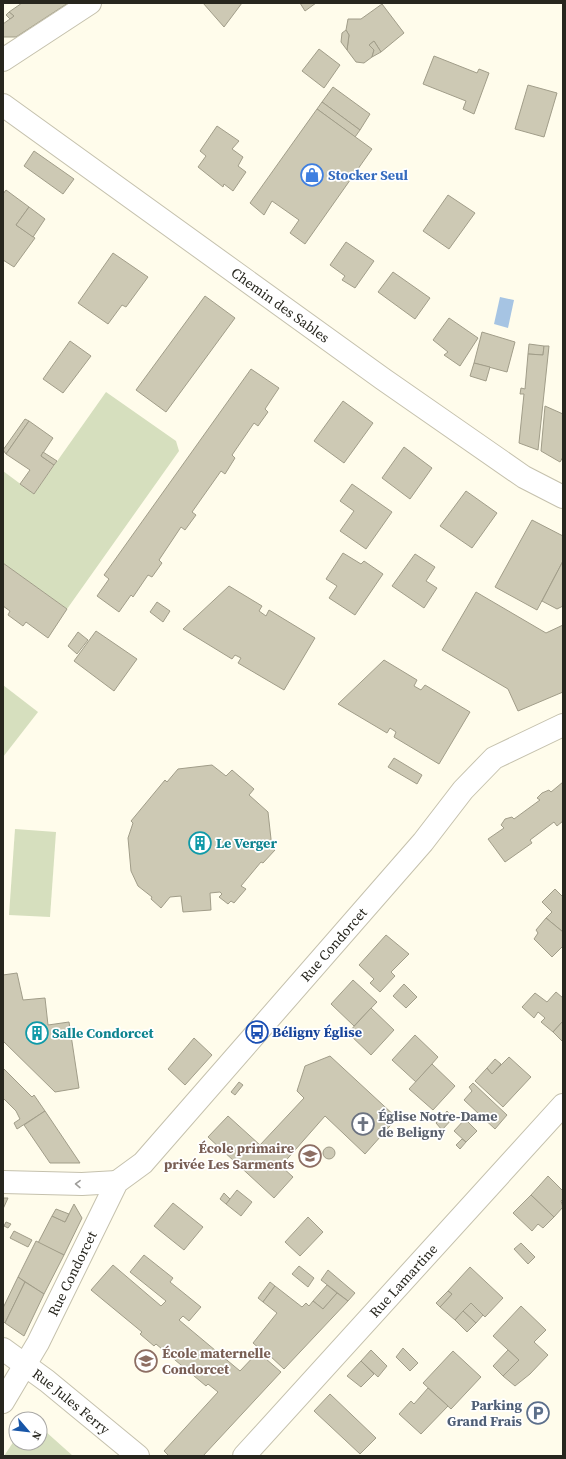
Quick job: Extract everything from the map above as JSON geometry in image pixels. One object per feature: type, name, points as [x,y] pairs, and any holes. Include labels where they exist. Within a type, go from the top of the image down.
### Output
[{"type":"street","points":[[3,60],[90,3]]},
{"type":"street","name":"Chemin des Sables","points":[[3,105],[383,379],[524,477],[563,497]]},
{"type":"street","name":"Rue Condorcet","points":[[3,1402],[38,1343],[117,1182],[143,1163],[423,842],[464,790],[494,758],[563,724]]},
{"type":"street","name":"Rue Lamartine","points":[[244,1456],[563,1105]]},
{"type":"street","points":[[3,1182],[82,1184],[117,1182]]},
{"type":"street","name":"Rue Jules Ferry","points":[[3,1349],[138,1456]]},
{"type":"green space","points":[[106,392],[176,441],[179,451],[67,609],[3,563],[3,471],[34,494]]},
{"type":"green space","points":[[3,685],[38,712],[3,757]]},
{"type":"green space","points":[[15,829],[56,832],[50,917],[9,915]]},
{"type":"green space","points":[[48,1434],[73,1456],[4,1456],[8,1450],[48,1451]]},
{"type":"water","points":[[500,297],[514,300],[508,328],[494,324]]},
{"type":"building","points":[[22,3],[68,3],[16,37],[3,37],[3,24],[14,16],[9,12]]},
{"type":"building","points":[[203,3],[242,3],[224,27]]},
{"type":"building","points":[[300,3],[316,3],[305,11]]},
{"type":"building","points":[[382,4],[404,33],[381,52],[374,41],[369,45],[374,50],[372,57],[364,63],[356,62],[347,50],[349,35],[346,30],[348,19],[361,19]]},
{"type":"building","points":[[9,12],[14,16],[10,19],[6,15]]},
{"type":"building","points":[[346,30],[349,35],[347,50],[341,42],[342,33]]},
{"type":"building","points":[[374,41],[381,52],[372,57],[374,50],[369,45]]},
{"type":"building","points":[[319,49],[340,65],[324,88],[302,71]]},
{"type":"building","points":[[434,56],[477,73],[479,69],[489,73],[474,114],[463,109],[466,101],[423,84]]},
{"type":"building","points":[[528,85],[557,93],[544,137],[515,129]]},
{"type":"building","points":[[333,87],[370,114],[360,130],[322,102]]},
{"type":"building","points":[[322,102],[360,130],[355,137],[317,109]]},
{"type":"building","name":"Stocker Seul","points":[[317,109],[372,149],[305,244],[290,233],[299,220],[272,201],[264,215],[250,203]]},
{"type":"building","points":[[217,126],[239,141],[232,149],[243,157],[238,166],[246,172],[233,191],[224,184],[223,187],[198,167],[206,156],[200,151]]},
{"type":"building","points":[[34,151],[74,179],[63,194],[24,166]]},
{"type":"building","points":[[6,190],[29,207],[16,225],[35,238],[14,267],[3,260],[3,194]]},
{"type":"building","points":[[448,195],[475,213],[449,249],[423,231]]},
{"type":"building","points":[[29,207],[45,219],[33,237],[16,225]]},
{"type":"building","points":[[346,242],[374,261],[355,288],[342,280],[345,276],[330,265]]},
{"type":"building","points":[[113,253],[148,277],[126,307],[122,305],[108,324],[78,303]]},
{"type":"building","points":[[393,272],[430,298],[415,319],[378,292]]},
{"type":"building","points":[[205,296],[235,318],[166,412],[136,390]]},
{"type":"building","points":[[449,318],[478,338],[460,366],[444,355],[448,352],[433,340]]},
{"type":"building","points":[[482,332],[515,342],[507,372],[474,363]]},
{"type":"building","points":[[70,341],[91,356],[63,393],[43,379]]},
{"type":"building","points":[[529,344],[544,346],[543,355],[528,354]]},
{"type":"building","points":[[544,346],[549,346],[538,450],[519,443],[524,394],[520,394],[521,388],[525,389],[528,354],[543,355]]},
{"type":"building","points":[[474,363],[490,367],[486,381],[470,376]]},
{"type":"building","points":[[251,369],[279,388],[265,409],[268,412],[258,426],[254,423],[232,455],[235,458],[225,474],[221,471],[192,512],[196,515],[185,530],[181,527],[159,560],[162,563],[152,577],[148,575],[133,597],[131,595],[119,612],[97,596],[109,579],[104,575]]},
{"type":"building","points":[[343,401],[373,423],[344,463],[314,441]]},
{"type":"building","points":[[545,406],[563,414],[563,457],[560,462],[541,451]]},
{"type":"building","points":[[25,419],[29,421],[6,454],[3,450]]},
{"type":"building","points":[[29,421],[53,438],[41,456],[54,465],[34,494],[20,484],[30,470],[6,454]]},
{"type":"building","points":[[404,447],[432,468],[410,499],[382,478]]},
{"type":"building","points":[[43,452],[57,461],[54,465],[41,456]]},
{"type":"building","points":[[352,484],[392,512],[366,549],[340,531],[354,511],[340,501]]},
{"type":"building","points":[[466,491],[497,513],[472,548],[440,526]]},
{"type":"building","points":[[532,520],[563,536],[563,561],[537,610],[495,587]]},
{"type":"building","points":[[343,553],[361,564],[364,561],[383,574],[355,615],[329,598],[337,586],[326,579]]},
{"type":"building","points":[[415,554],[435,567],[426,581],[437,588],[424,608],[392,586]]},
{"type":"building","points":[[563,561],[563,606],[557,609],[542,601]]},
{"type":"building","points":[[3,563],[67,609],[48,638],[26,622],[23,626],[8,615],[10,611],[3,606]]},
{"type":"building","points":[[229,586],[262,606],[259,611],[266,616],[269,610],[315,638],[284,690],[238,663],[241,658],[235,655],[232,659],[183,629]]},
{"type":"building","points":[[476,592],[546,633],[563,625],[563,692],[518,711],[508,689],[442,650]]},
{"type":"building","points":[[157,602],[170,611],[163,622],[150,612]]},
{"type":"building","points":[[96,631],[137,659],[114,691],[74,661]]},
{"type":"building","points":[[78,632],[88,640],[77,654],[68,646]]},
{"type":"building","points":[[384,660],[417,680],[414,686],[421,690],[425,685],[470,712],[439,764],[394,737],[396,732],[390,728],[387,733],[338,704]]},
{"type":"building","points":[[394,758],[422,775],[417,784],[388,767]]},
{"type":"building","name":"Le Verger","points":[[212,765],[226,776],[232,770],[254,789],[249,795],[268,812],[272,848],[275,850],[263,863],[261,862],[241,886],[246,889],[234,903],[231,901],[228,904],[219,897],[222,894],[220,892],[210,893],[211,910],[183,912],[181,896],[170,897],[161,908],[151,899],[152,897],[138,886],[131,871],[128,838],[133,823],[131,821],[165,780],[167,782],[178,769]]},
{"type":"building","points":[[563,782],[563,821],[557,826],[554,822],[530,840],[532,843],[505,862],[488,839],[504,828],[501,825],[505,819],[512,817],[514,819],[540,800],[537,798],[542,793],[549,790],[551,792]]},
{"type":"building","points":[[555,889],[563,897],[563,932],[546,918],[552,912],[542,902]]},
{"type":"building","points":[[546,918],[563,932],[563,946],[552,957],[534,939],[538,933],[536,930]]},
{"type":"building","points":[[386,935],[409,954],[391,972],[395,976],[380,992],[370,983],[374,979],[359,965]]},
{"type":"building","name":"Salle Condorcet","points":[[17,973],[23,1000],[45,998],[48,1025],[69,1022],[79,1088],[55,1092],[3,1041],[3,975]]},
{"type":"building","points":[[353,980],[377,1002],[354,1026],[331,1004]]},
{"type":"building","points":[[404,984],[417,997],[406,1008],[393,996]]},
{"type":"building","points":[[556,992],[563,998],[563,1021],[553,1032],[541,1022],[545,1018],[538,1012],[534,1018],[522,1007],[535,993],[547,1002]]},
{"type":"building","points":[[371,1008],[394,1030],[371,1055],[348,1033]]},
{"type":"building","points":[[563,1021],[563,1042],[553,1032]]},
{"type":"building","points":[[415,1035],[438,1057],[416,1082],[392,1060]]},
{"type":"building","points":[[194,1038],[212,1055],[185,1085],[168,1069]]},
{"type":"building","name":"Église Notre-Dame de Beligny","points":[[330,1056],[397,1118],[365,1154],[325,1116],[281,1166],[293,1177],[274,1198],[208,1137],[228,1116],[260,1145],[304,1098],[297,1091],[305,1066]]},
{"type":"building","points":[[509,1057],[531,1077],[503,1107],[475,1081],[487,1068],[492,1074]]},
{"type":"building","points":[[495,1059],[501,1064],[492,1074],[487,1068]]},
{"type":"building","points":[[432,1064],[455,1086],[433,1110],[409,1089]]},
{"type":"building","points":[[3,1068],[32,1097],[34,1095],[45,1111],[17,1129],[14,1123],[20,1119],[16,1111],[3,1098]]},
{"type":"building","points":[[239,1082],[243,1085],[235,1095],[231,1092]]},
{"type":"building","points":[[473,1083],[507,1115],[495,1129],[464,1100],[472,1091],[469,1087]]},
{"type":"building","points":[[45,1111],[80,1163],[50,1163],[24,1125]]},
{"type":"building","points":[[447,1111],[453,1118],[442,1130],[436,1123]]},
{"type":"building","points":[[465,1119],[477,1131],[466,1142],[454,1131]]},
{"type":"building","points":[[462,1139],[466,1142],[460,1149],[456,1145]]},
{"type":"building","points":[[327,1147],[331,1147],[335,1153],[331,1159],[327,1159],[323,1155],[323,1151]]},
{"type":"building","points":[[548,1176],[563,1191],[563,1199],[561,1201],[563,1207],[554,1217],[531,1195]]},
{"type":"building","points":[[237,1190],[252,1202],[241,1216],[226,1204]]},
{"type":"building","points":[[224,1193],[230,1199],[226,1204],[220,1199]]},
{"type":"building","points":[[531,1195],[554,1217],[543,1228],[538,1224],[532,1231],[513,1213]]},
{"type":"building","points":[[3,1198],[8,1198],[3,1209]]},
{"type":"building","points":[[173,1203],[203,1227],[184,1250],[154,1226]]},
{"type":"building","points":[[74,1204],[82,1218],[64,1255],[38,1243],[52,1216],[65,1222]]},
{"type":"building","points":[[56,1209],[69,1214],[65,1222],[52,1216]]},
{"type":"building","points":[[308,1217],[323,1232],[300,1256],[285,1242]]},
{"type":"building","points":[[6,1222],[11,1224],[8,1228],[4,1226]]},
{"type":"building","points":[[14,1231],[32,1240],[28,1247],[10,1238]]},
{"type":"building","points":[[36,1241],[64,1255],[44,1294],[18,1277]]},
{"type":"building","points":[[521,1243],[535,1257],[528,1264],[514,1249]]},
{"type":"building","points":[[144,1255],[173,1278],[170,1282],[201,1307],[189,1321],[183,1316],[179,1320],[240,1371],[258,1352],[281,1372],[203,1456],[169,1456],[164,1451],[218,1392],[208,1384],[206,1386],[156,1344],[154,1346],[140,1334],[142,1332],[91,1290],[113,1265],[161,1306],[166,1301],[130,1272]]},
{"type":"building","points":[[299,1266],[314,1278],[308,1287],[292,1274]]},
{"type":"building","points":[[470,1267],[503,1298],[485,1317],[471,1303],[455,1320],[440,1307],[452,1294],[448,1291]]},
{"type":"building","points":[[328,1270],[355,1293],[348,1301],[321,1280]]},
{"type":"building","points":[[18,1277],[25,1282],[5,1323],[3,1321],[3,1308]]},
{"type":"building","points":[[25,1282],[44,1294],[24,1336],[5,1323]]},
{"type":"building","points":[[270,1282],[275,1286],[263,1302],[258,1298]]},
{"type":"building","points":[[327,1285],[337,1293],[323,1309],[313,1301]]},
{"type":"building","points":[[275,1286],[302,1307],[306,1303],[309,1306],[313,1301],[323,1309],[337,1293],[348,1301],[284,1369],[253,1343],[277,1313],[263,1302]]},
{"type":"building","points":[[448,1291],[452,1294],[440,1307],[436,1303]]},
{"type":"building","points":[[471,1303],[483,1315],[476,1323],[463,1311]]},
{"type":"building","points":[[521,1306],[546,1330],[534,1342],[548,1355],[530,1374],[515,1386],[503,1376],[519,1360],[493,1336]]},
{"type":"building","points":[[463,1311],[476,1323],[467,1332],[455,1320]]},
{"type":"building","points":[[403,1348],[418,1363],[410,1371],[396,1357]]},
{"type":"building","points":[[371,1350],[387,1366],[378,1377],[361,1361]]},
{"type":"building","points":[[508,1350],[519,1360],[503,1376],[493,1366]]},
{"type":"building","points":[[453,1351],[481,1377],[451,1409],[423,1383]]},
{"type":"building","points":[[361,1361],[374,1374],[361,1387],[347,1376]]},
{"type":"building","points":[[428,1388],[448,1406],[421,1434],[399,1414],[411,1401],[414,1404]]},
{"type":"building","points":[[330,1394],[376,1438],[360,1454],[314,1411]]},
{"type":"place","name":"Stocker Seul","points":[[312,175]]},
{"type":"place","name":"Le Verger","points":[[200,843]]},
{"type":"place","name":"Béligny Église","points":[[257,1032]]},
{"type":"place","name":"Salle Condorcet","points":[[37,1033]]},
{"type":"place","name":"Église Notre-Dame de Beligny","points":[[363,1124]]},
{"type":"place","name":"École primaire privée Les Sarments","points":[[310,1156]]},
{"type":"place","name":"École maternelle Condorcet","points":[[146,1361]]},
{"type":"place","name":"Parking Grand Frais","points":[[538,1413]]}]
